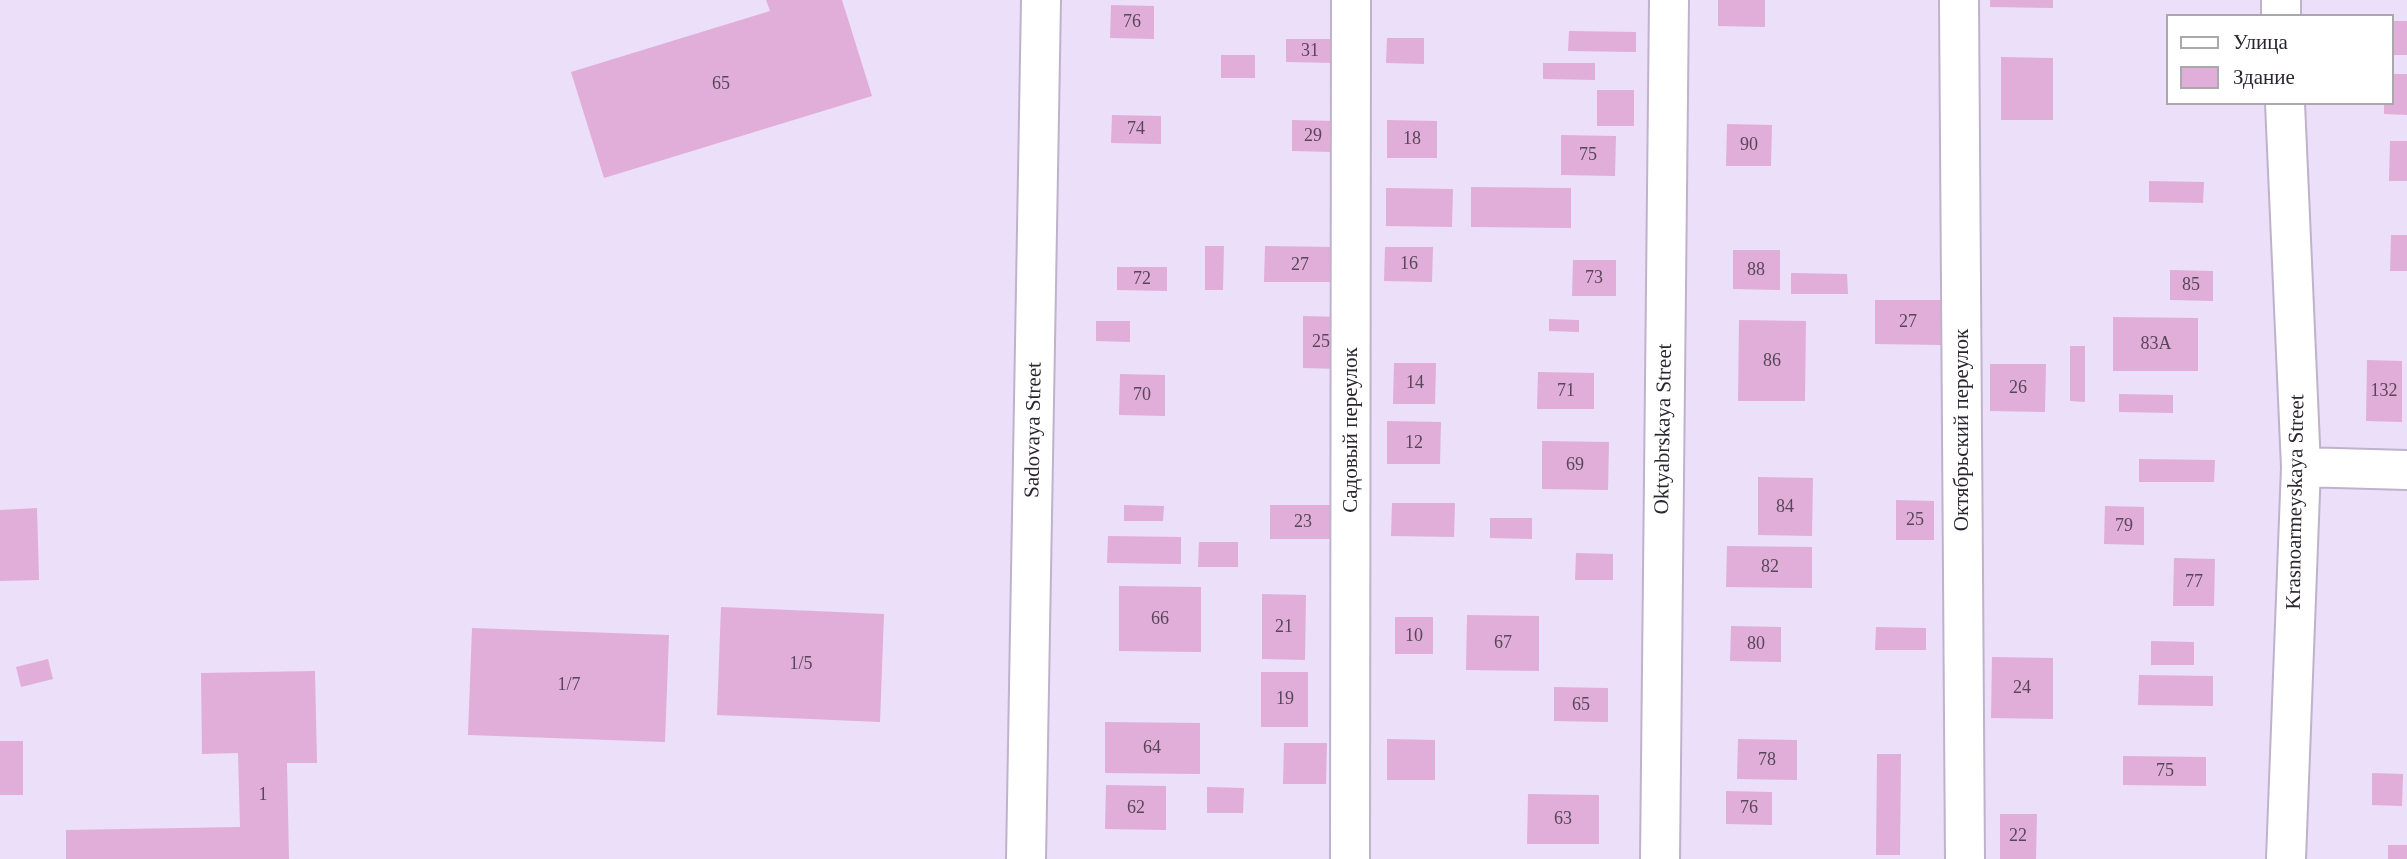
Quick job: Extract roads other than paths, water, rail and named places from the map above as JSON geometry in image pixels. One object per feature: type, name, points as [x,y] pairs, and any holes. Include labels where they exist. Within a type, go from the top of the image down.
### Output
[{"type":"street","name":"Sadovaya Street","points":[[1027,859],[1041,0]]},
{"type":"street","name":"Садовый переулок","points":[[1350,859],[1351,0]]},
{"type":"street","name":"Oktyabrskaya Street","points":[[1660,859],[1669,0]]},
{"type":"street","name":"Октябрьский переулок","points":[[1959,0],[1965,859]]},
{"type":"street","name":"Krasnoarmeyskaya Street","points":[[2285,105],[2301,467],[2286,859]]},
{"type":"street","points":[[2301,467],[2407,470]]}]
